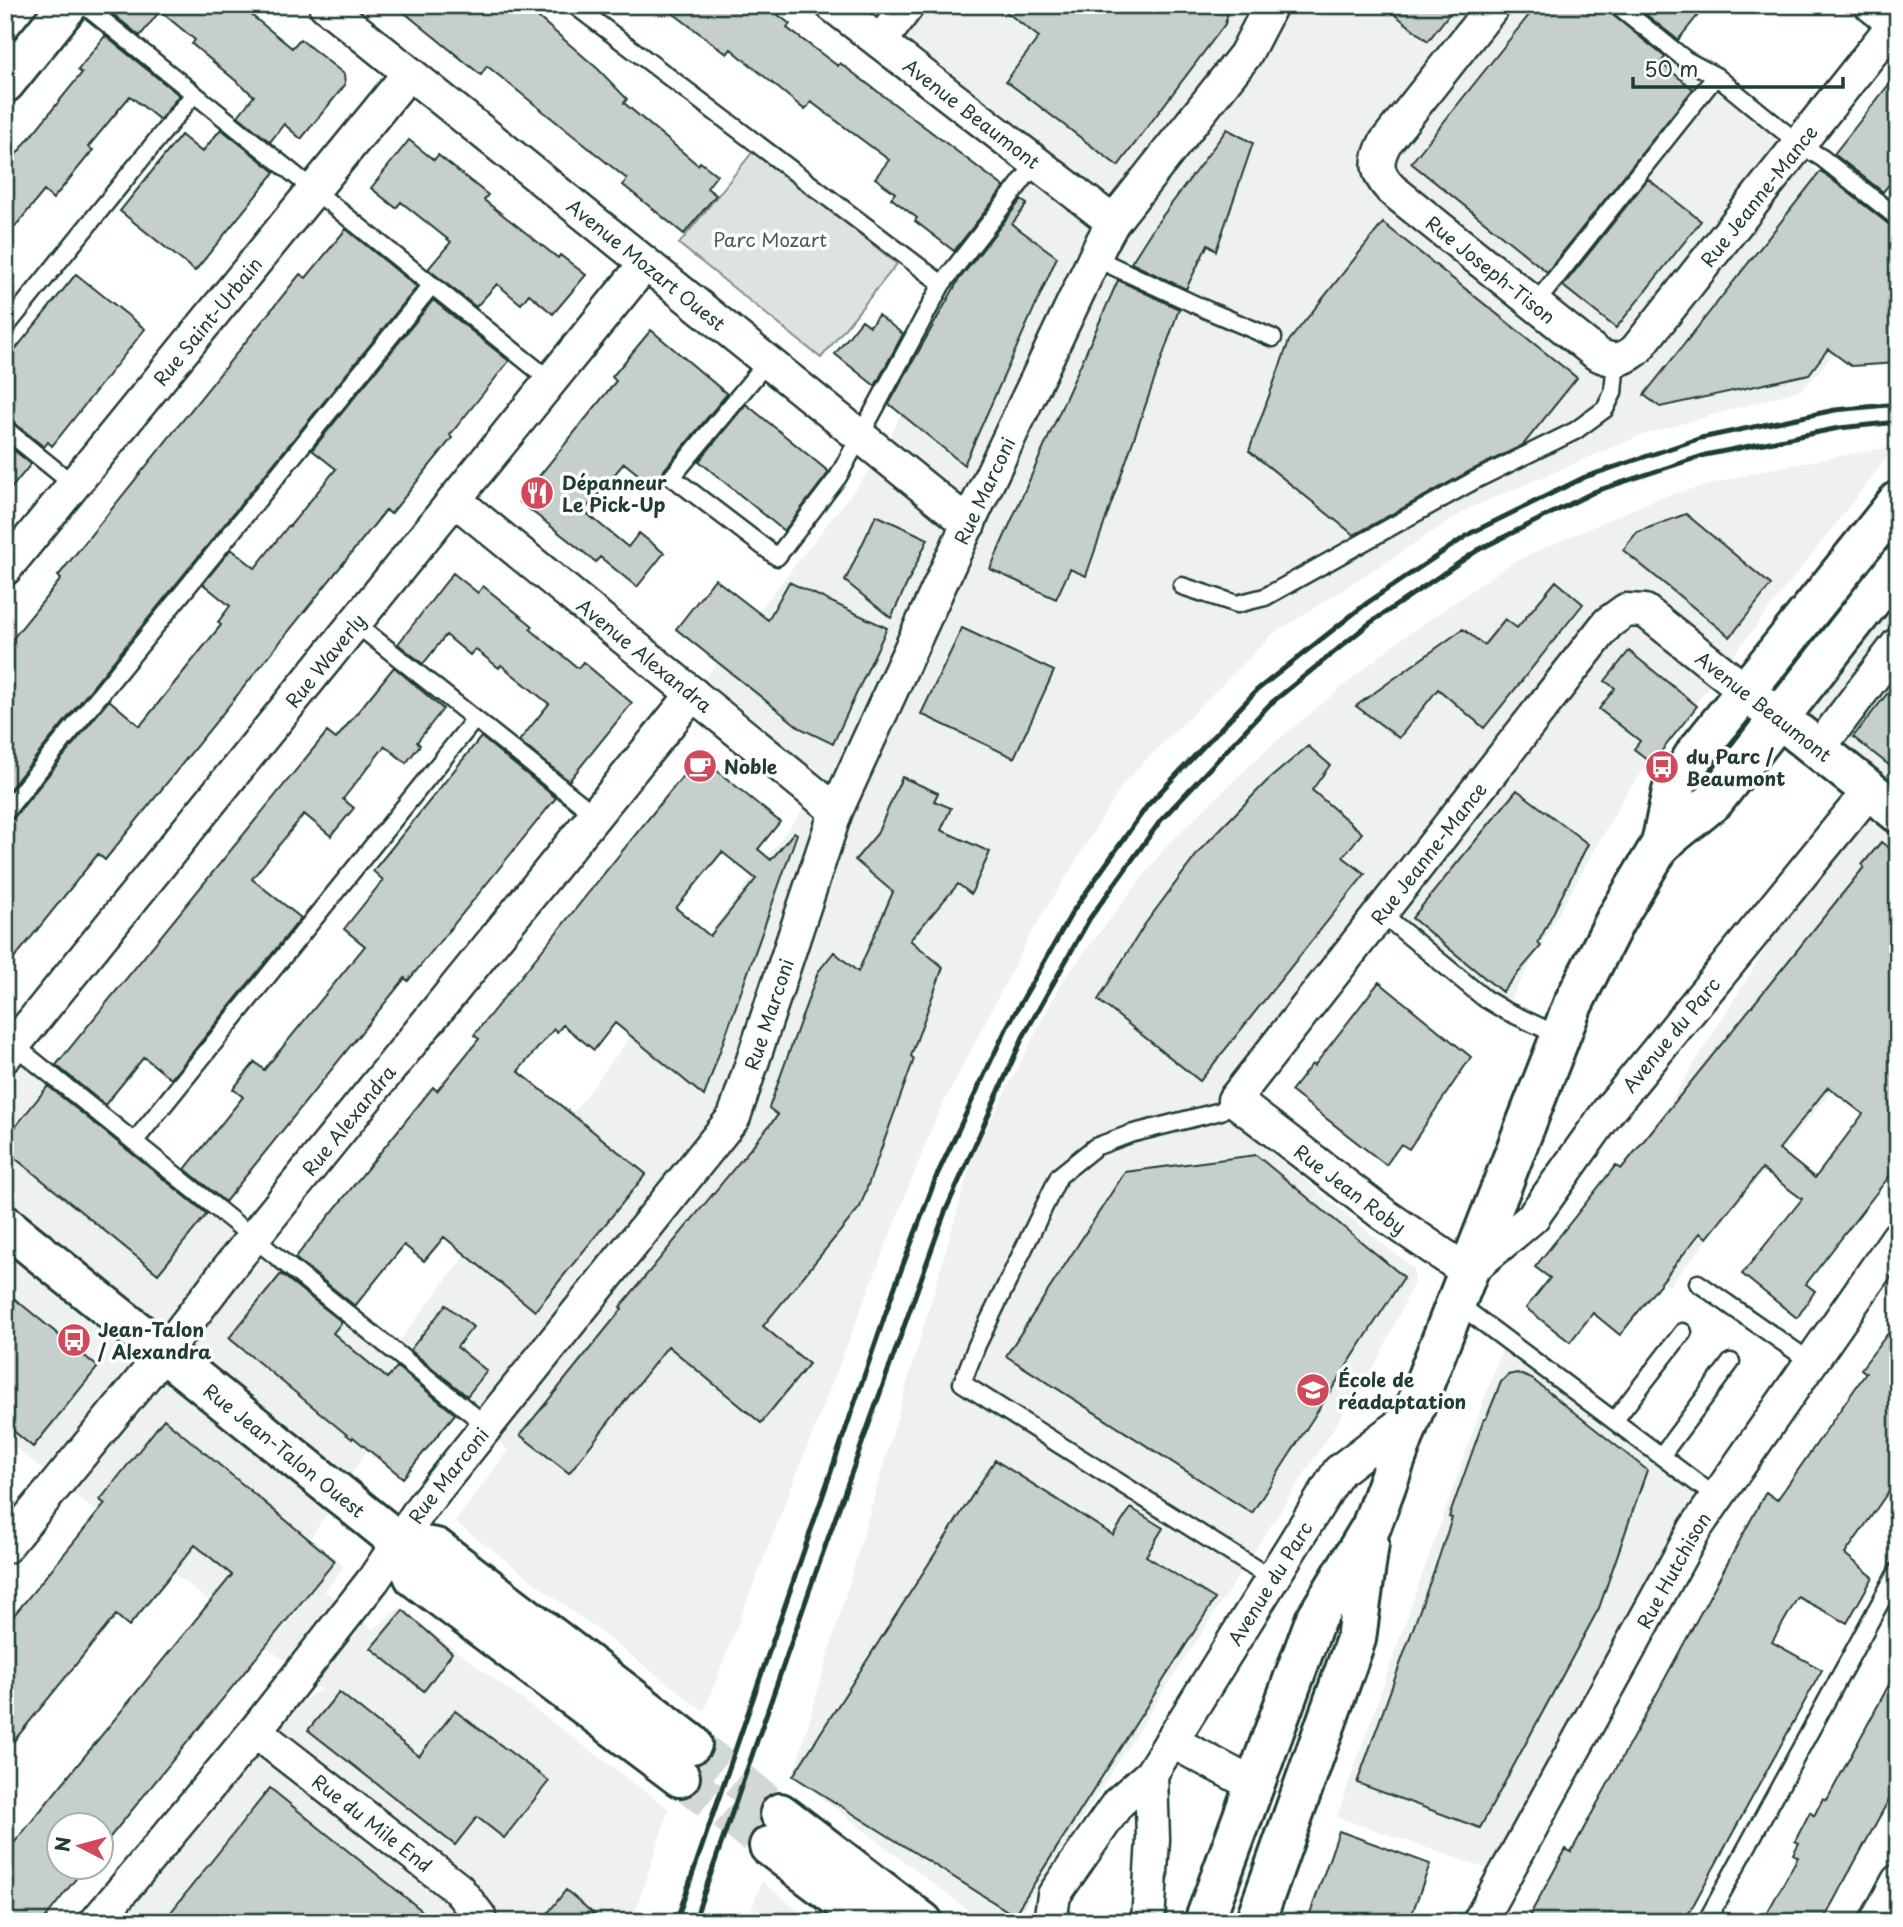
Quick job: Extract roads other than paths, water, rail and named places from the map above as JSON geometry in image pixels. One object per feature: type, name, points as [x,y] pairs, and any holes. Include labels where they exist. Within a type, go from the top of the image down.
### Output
[{"type":"main road","points":[[5,83],[68,5]]},
{"type":"main road","name":"Avenue du Parc","points":[[1205,1922],[1315,1620],[1371,1527],[1560,1036],[1609,932],[1661,844],[1672,791],[1695,754],[1898,501]]},
{"type":"main road","name":"Avenue du Parc","points":[[1661,844],[1714,801],[1898,566]]},
{"type":"main road","name":"Avenue Beaumont","points":[[1746,692],[1891,806]]},
{"type":"main road","name":"Rue Jean-Talon Ouest","points":[[5,1226],[399,1542],[414,1577],[687,1761]]},
{"type":"main road","name":"Avenue du Parc","points":[[1255,1922],[1356,1639],[1371,1527]]},
{"type":"main road","points":[[870,1922],[775,1829],[923,1922]]},
{"type":"street","name":"Avenue Mozart Ouest","points":[[325,5],[969,524]]},
{"type":"street","name":"Avenue Beaumont","points":[[832,5],[1112,222]]},
{"type":"street","points":[[880,42],[908,5]]},
{"type":"street","name":"Rue Marconi","points":[[96,1922],[255,1731],[374,1579],[422,1507],[734,1118],[836,811],[1112,222],[1245,55],[1271,5]]},
{"type":"street","name":"Rue Joseph-Tison","points":[[1494,5],[1385,143],[1377,168],[1382,180],[1391,189],[1597,354],[1616,360]]},
{"type":"street","name":"Rue Jeanne-Mance","points":[[1616,360],[1627,358],[1636,350],[1799,144],[1887,19]]},
{"type":"street","name":"Rue Saint-Urbain","points":[[5,569],[409,73]]},
{"type":"street","name":"Rue Waverly","points":[[8,1047],[645,264]]},
{"type":"street","name":"Avenue Alexandra","points":[[455,500],[836,811]]},
{"type":"street","name":"Avenue Beaumont","points":[[1626,610],[1645,611],[1746,692]]},
{"type":"street","name":"Rue Jeanne-Mance","points":[[1234,1100],[1608,623],[1626,610]]},
{"type":"street","points":[[1819,748],[1898,644]]},
{"type":"street","name":"Rue Alexandra","points":[[5,1547],[693,694]]},
{"type":"street","name":"Avenue du Parc","points":[[1463,1288],[1533,1217],[1609,1110],[1891,806]]},
{"type":"street","name":"Rue Jean Roby","points":[[1234,1100],[1383,1214],[1463,1288]]},
{"type":"street","name":"Rue Hutchison","points":[[1479,1922],[1695,1529],[1898,1237]]},
{"type":"street","name":"Avenue du Parc","points":[[1050,1922],[1055,1895],[1118,1803],[1151,1774],[1339,1471],[1412,1415]]},
{"type":"street","name":"Rue du Mile End","points":[[255,1731],[458,1889],[479,1916],[479,1922]]},
{"type":"street","points":[[1171,1741],[1254,1785]]},
{"type":"street","points":[[1148,1922],[1153,1839],[1151,1774]]},
{"type":"street","points":[[1875,1922],[1898,1881]]},
{"type":"lane","points":[[84,5],[551,381]]},
{"type":"lane","points":[[574,5],[942,284]]},
{"type":"lane","points":[[1617,5],[1686,60],[1716,76],[1799,144],[1822,158],[1898,218]]},
{"type":"lane","points":[[1535,304],[1716,76]]},
{"type":"lane","points":[[5,328],[194,94]]},
{"type":"lane","points":[[768,362],[673,477],[777,557],[838,477],[942,284],[1036,163]]},
{"type":"lane","points":[[1095,258],[1273,338]]},
{"type":"lane","points":[[5,812],[431,286]]},
{"type":"lane","points":[[1182,586],[1237,604],[1265,597],[1365,544],[1475,480],[1576,432],[1605,409],[1614,393],[1616,360]]},
{"type":"lane","points":[[5,429],[74,485]]},
{"type":"lane","points":[[355,623],[595,815]]},
{"type":"lane","points":[[134,1142],[475,719]]},
{"type":"lane","points":[[1381,913],[1484,998],[1560,1036]]},
{"type":"lane","points":[[8,1047],[134,1142],[487,1426]]},
{"type":"lane","points":[[1234,1100],[1221,1111],[1130,1134],[1095,1147],[1059,1177],[976,1345],[962,1383],[1272,1579]]},
{"type":"lane","points":[[1698,1283],[1811,1362]]},
{"type":"lane","points":[[1463,1288],[1614,1421],[1717,1498]]},
{"type":"lane","points":[[1614,1421],[1682,1332]]},
{"type":"lane","points":[[1661,1456],[1731,1362]]},
{"type":"lane","points":[[1706,1922],[1898,1570]]},
{"type":"tunnel","points":[[692,1744],[780,1813]]},
{"type":"tunnel","points":[[680,1777],[769,1846]]},
{"type":"railway","points":[[676,1922],[894,1289],[937,1175],[1007,1027],[1073,911],[1147,806],[1257,690],[1367,603],[1471,533],[1585,477],[1701,438],[1835,410],[1898,404]]},
{"type":"railway","points":[[694,1922],[945,1212],[1023,1037],[1090,918],[1161,820],[1270,704],[1370,623],[1478,550],[1596,491],[1705,455],[1839,428],[1898,422]]},
{"type":"place","name":"Dépanneur Le Pick-Up","points":[[537,493]]},
{"type":"place","name":"Noble","points":[[700,766]]},
{"type":"place","name":"du Parc / Beaumont","points":[[1662,767]]},
{"type":"place","name":"Jean-Talon / Alexandra","points":[[74,1340]]},
{"type":"place","name":"École de réadaptation","points":[[1313,1390]]},
{"type":"park label","name":"Parc Mozart","points":[[770,239]]}]
